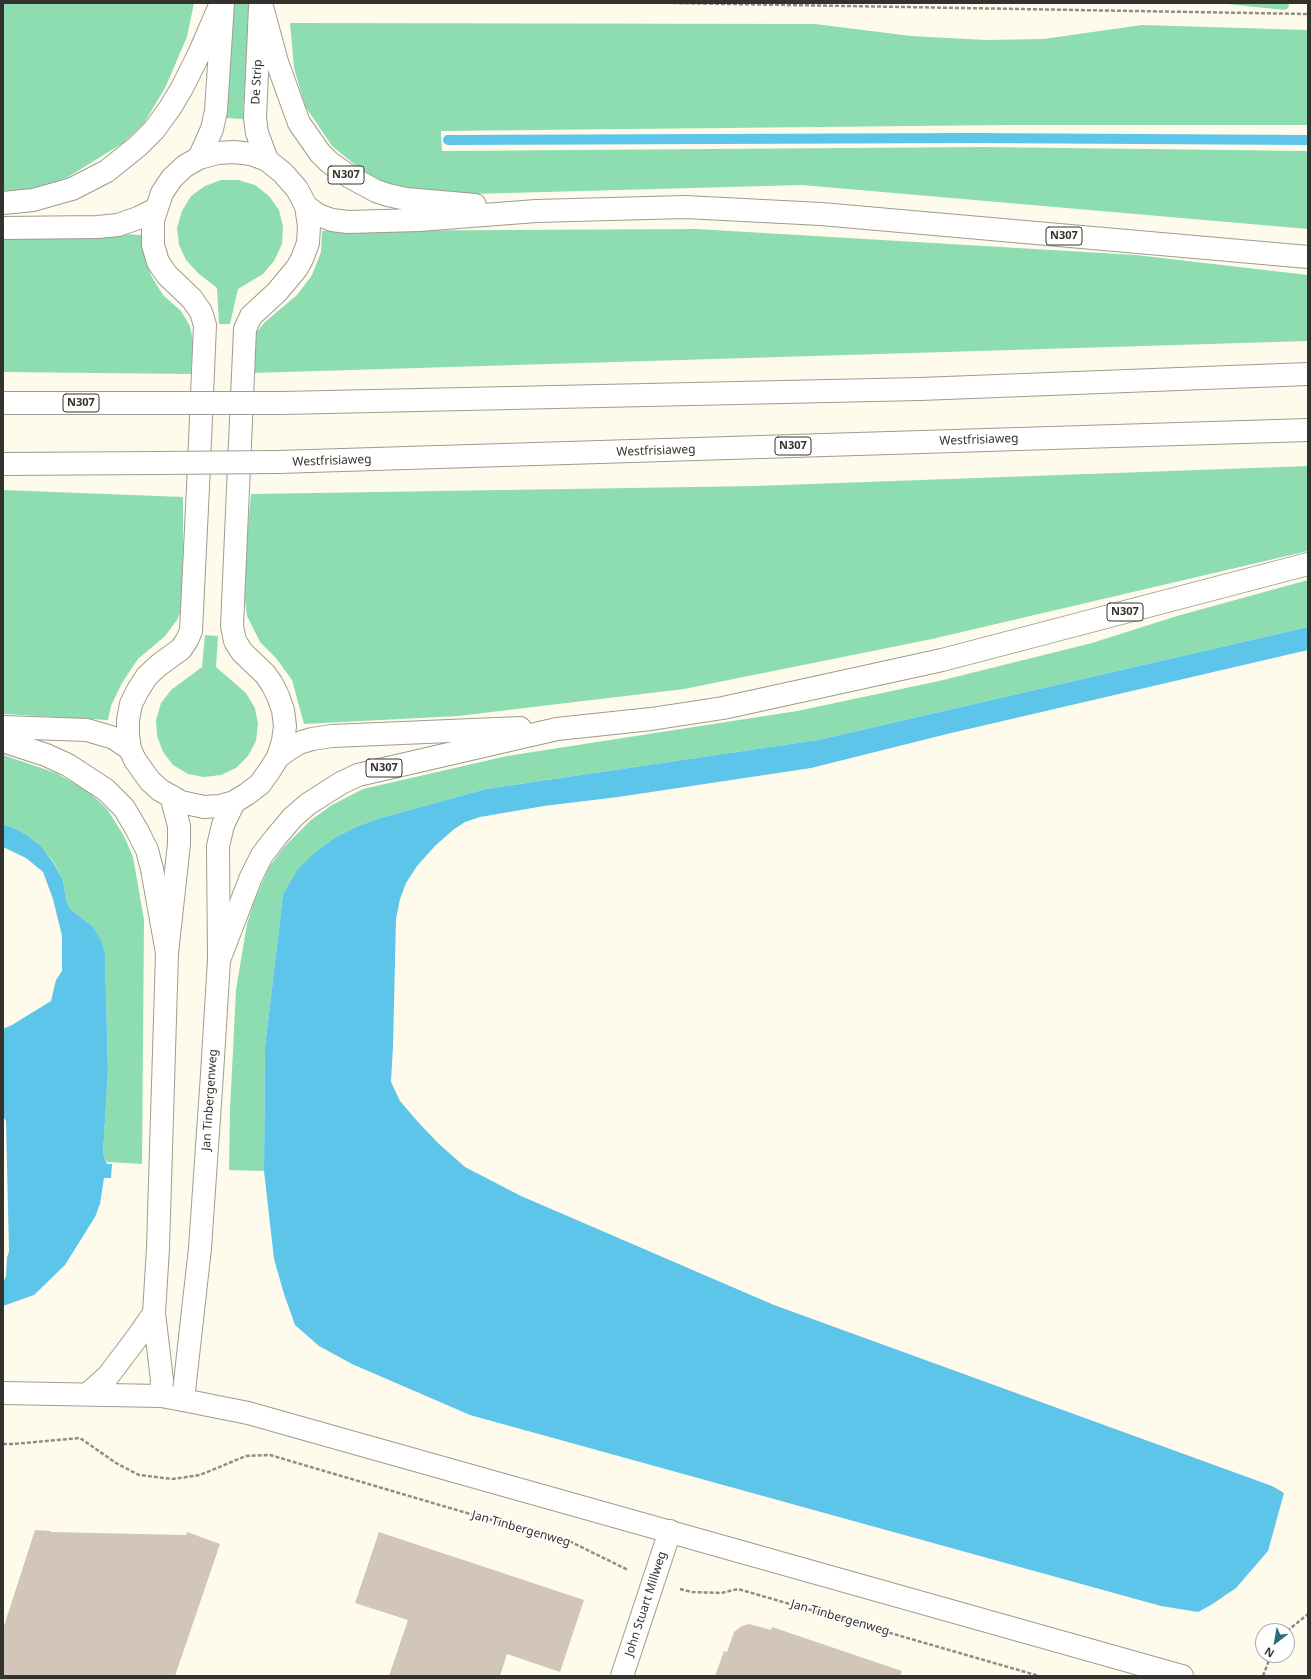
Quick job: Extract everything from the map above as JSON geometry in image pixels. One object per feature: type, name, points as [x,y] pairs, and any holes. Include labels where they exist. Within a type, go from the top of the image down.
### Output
[{"type":"main road","points":[[199,158],[212,129],[216,111],[222,3]]},
{"type":"main road","points":[[3,203],[33,200],[72,189],[107,171],[138,146],[158,125],[182,88],[222,3]]},
{"type":"main road","name":"De Strip","points":[[261,3],[255,118],[257,133],[267,160]]},
{"type":"main road","name":"N307","points":[[261,3],[277,62],[299,123],[320,153],[339,170],[376,191],[406,199],[536,211]]},
{"type":"main road","points":[[234,152],[251,154],[267,160],[283,173],[306,206],[309,226],[308,243],[302,259],[290,277],[277,292],[251,316],[245,329],[232,626],[235,641],[242,652],[265,674],[272,684],[283,710],[285,726],[283,741],[278,757],[260,784],[234,802],[220,806],[204,807],[187,804],[171,796],[150,781],[135,760],[130,748],[128,735],[128,720],[132,704],[138,690],[148,676],[159,665],[181,648],[191,631],[204,381],[205,325],[201,312],[192,299],[167,276],[158,262],[153,245],[153,220],[162,193],[172,178],[185,166],[199,158],[218,153],[234,152]]},
{"type":"main road","name":"N307","points":[[306,206],[318,215],[332,220],[348,222],[419,220],[536,211],[685,207],[821,214],[1308,258]]},
{"type":"main road","points":[[3,228],[98,227],[118,225],[138,218],[156,209]]},
{"type":"main road","name":"N307","points":[[3,403],[282,403],[920,389],[1308,374]]},
{"type":"main road","name":"Westfrisiaweg","points":[[3,464],[278,462],[1308,430]]},
{"type":"main road","name":"N307","points":[[219,960],[251,877],[262,855],[276,836],[293,817],[308,804],[341,783],[358,775],[557,729],[651,719],[739,704],[942,660],[1308,564]]},
{"type":"main road","points":[[3,727],[87,730],[114,738],[130,748]]},
{"type":"main road","name":"N307","points":[[278,757],[300,743],[312,739],[332,736],[502,728],[557,729]]},
{"type":"main road","points":[[3,741],[46,755],[68,765],[106,790],[124,808],[147,850],[152,869],[167,953]]},
{"type":"main road","points":[[161,1396],[162,1380],[154,1313],[158,1248],[167,953],[179,844],[179,826],[171,796]]},
{"type":"main road","name":"Jan Tinbergenweg","points":[[183,1400],[200,1248],[219,960],[218,846],[223,825],[234,802]]},
{"type":"main road","points":[[88,1394],[108,1376],[154,1313]]},
{"type":"main road","points":[[3,1393],[161,1396],[248,1412],[1182,1676]]},
{"type":"main road","name":"John Stuart Millweg","points":[[622,1676],[670,1532]]},
{"type":"path","points":[[673,3],[1308,14]]},
{"type":"path","name":"Jan Tinbergenweg","points":[[3,1444],[80,1438],[116,1463],[139,1475],[173,1479],[200,1474],[246,1456],[270,1455],[477,1516],[567,1540],[653,1582],[692,1592],[721,1593],[738,1589],[1039,1676]]},
{"type":"path","points":[[1295,1625],[1308,1614]]},
{"type":"path","points":[[1263,1676],[1268,1663]]},
{"type":"green space","points":[[3,3],[194,3],[187,37],[165,88],[144,123],[123,143],[68,177],[40,188],[3,196]]},
{"type":"green space","points":[[231,3],[250,3],[243,114],[245,115],[244,119],[225,118]]},
{"type":"green space","points":[[1218,3],[1288,3],[1289,6],[1284,10]]},
{"type":"green space","points":[[290,23],[815,24],[911,36],[986,40],[1043,39],[1142,25],[1308,30],[1308,125],[1006,125],[441,131],[442,151],[983,147],[1308,151],[1308,229],[802,185],[472,194],[415,191],[378,179],[359,168],[332,146],[305,106],[294,68]]},
{"type":"green space","points":[[221,180],[238,180],[255,185],[269,196],[279,210],[283,227],[282,244],[274,261],[263,274],[238,289],[230,324],[219,324],[217,288],[198,273],[186,260],[179,245],[177,228],[182,211],[191,196],[205,186]]},
{"type":"green space","points":[[696,229],[1136,255],[1308,275],[1308,341],[252,373],[256,333],[265,322],[297,295],[312,275],[321,252],[322,231]]},
{"type":"green space","points":[[121,234],[142,235],[145,259],[152,277],[163,295],[181,311],[190,326],[193,341],[191,374],[3,372],[3,238]]},
{"type":"green space","points":[[1308,466],[1308,551],[932,639],[684,689],[458,716],[304,724],[292,680],[276,658],[260,642],[247,616],[243,584],[251,494],[756,486]]},
{"type":"green space","points":[[3,490],[183,497],[183,606],[177,620],[165,636],[138,659],[122,683],[111,706],[108,720],[3,714]]},
{"type":"green space","points":[[1308,580],[1308,627],[818,740],[486,789],[377,819],[334,838],[317,851],[283,895],[265,1047],[264,1171],[229,1170],[230,1110],[236,990],[247,924],[254,902],[269,867],[284,847],[311,820],[332,805],[363,789],[507,756],[797,711],[939,681],[1092,643],[1177,616]]},
{"type":"green space","points":[[205,635],[218,636],[216,667],[246,693],[255,708],[258,724],[256,741],[248,756],[236,768],[221,775],[204,777],[188,774],[173,765],[163,752],[157,736],[156,720],[161,703],[171,690],[202,667]]},
{"type":"green space","points":[[3,755],[56,773],[89,792],[107,809],[124,836],[133,857],[144,920],[142,1164],[107,1162],[103,1153],[108,1071],[105,955],[92,926],[70,909],[66,899],[63,880],[54,863],[42,847],[27,835],[3,824]]},
{"type":"water","points":[[1308,627],[1308,650],[947,734],[811,768],[618,797],[544,806],[480,817],[465,822],[453,830],[435,846],[417,866],[406,883],[400,899],[396,919],[391,1082],[400,1101],[418,1122],[439,1144],[465,1167],[521,1196],[774,1305],[1272,1486],[1284,1493],[1268,1551],[1236,1588],[1198,1612],[1161,1606],[470,1415],[352,1364],[319,1346],[295,1325],[274,1259],[264,1171],[265,1047],[283,895],[298,869],[317,851],[334,838],[377,819],[486,789],[818,740]]},
{"type":"water","points":[[3,824],[27,835],[42,847],[63,880],[66,899],[70,909],[92,926],[101,940],[105,955],[108,1071],[103,1153],[107,1164],[112,1164],[111,1178],[104,1178],[100,1204],[95,1217],[65,1265],[34,1295],[3,1306],[3,1283],[6,1276],[9,1251],[6,1121],[3,1116],[3,1029],[51,1001],[56,980],[62,971],[62,936],[53,899],[43,872],[26,858],[3,847]]},
{"type":"building","points":[[35,1530],[51,1532],[186,1535],[187,1532],[220,1544],[175,1676],[3,1676],[3,1629]]},
{"type":"building","points":[[379,1532],[584,1600],[560,1672],[507,1654],[500,1676],[389,1676],[408,1620],[355,1603]]},
{"type":"building","points":[[749,1624],[771,1630],[772,1627],[902,1671],[900,1676],[715,1676],[724,1651],[727,1652],[734,1632],[742,1626]]},
{"type":"waterway","points":[[448,140],[973,138],[1308,140]]}]
